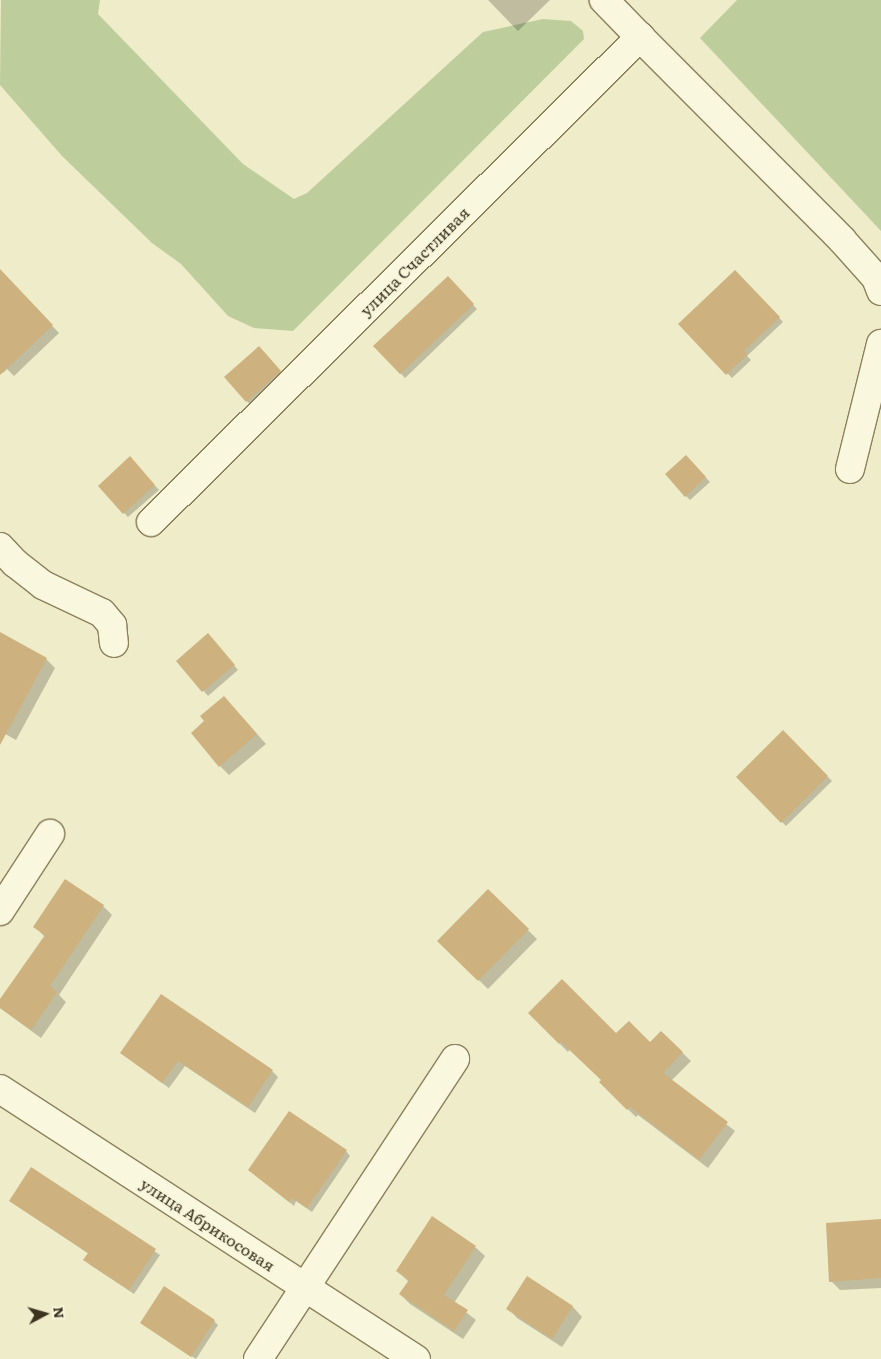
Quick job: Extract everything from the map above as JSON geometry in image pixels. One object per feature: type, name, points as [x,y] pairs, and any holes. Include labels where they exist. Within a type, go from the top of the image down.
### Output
[{"type":"lane","points":[[604,0],[854,252],[876,278],[881,291]]},
{"type":"lane","name":"улица Счастливая","points":[[151,522],[640,37]]},
{"type":"lane","points":[[850,469],[881,344]]},
{"type":"lane","points":[[0,546],[15,563],[43,585],[102,613],[112,625],[114,643]]},
{"type":"lane","points":[[0,911],[50,834]]},
{"type":"lane","points":[[258,1359],[455,1059]]},
{"type":"lane","name":"улица Абрикосовая","points":[[0,1089],[416,1359]]},
{"type":"green space","points":[[1,0],[100,0],[98,14],[243,164],[294,199],[307,193],[483,32],[543,19],[571,21],[583,31],[584,39],[293,331],[254,328],[228,316],[181,264],[152,243],[62,156],[0,85]]},
{"type":"green space","points":[[737,0],[881,0],[881,231],[700,38]]},
{"type":"building","points":[[0,269],[53,325],[0,375]]},
{"type":"building","points":[[735,270],[780,317],[744,351],[747,355],[726,375],[678,324]]},
{"type":"building","points":[[448,276],[474,304],[400,374],[373,346]]},
{"type":"building","points":[[259,346],[281,371],[246,402],[224,377]]},
{"type":"building","points":[[686,455],[706,477],[685,497],[665,474]]},
{"type":"building","points":[[130,456],[155,485],[123,514],[98,486]]},
{"type":"building","points":[[0,632],[47,658],[0,745]]},
{"type":"building","points":[[208,633],[235,665],[202,692],[176,661]]},
{"type":"building","points":[[224,696],[257,734],[219,767],[191,733],[204,721],[200,716]]},
{"type":"building","points":[[783,730],[828,776],[781,823],[736,777]]},
{"type":"building","points":[[65,879],[104,905],[50,986],[57,992],[31,1030],[0,1008],[0,999],[45,935],[33,927]]},
{"type":"building","points":[[488,889],[529,929],[478,981],[437,941]]},
{"type":"building","points":[[562,979],[616,1033],[629,1021],[650,1042],[661,1031],[683,1052],[663,1073],[728,1122],[699,1160],[630,1107],[627,1110],[599,1082],[601,1080],[561,1042],[559,1044],[528,1013]]},
{"type":"building","points":[[161,994],[273,1070],[248,1107],[178,1061],[162,1083],[120,1053]]},
{"type":"building","points":[[289,1111],[347,1150],[307,1208],[292,1198],[289,1202],[248,1170]]},
{"type":"building","points":[[31,1167],[156,1249],[129,1290],[83,1260],[88,1253],[9,1201]]},
{"type":"building","points":[[432,1216],[476,1246],[444,1295],[468,1310],[454,1331],[399,1294],[409,1280],[396,1271]]},
{"type":"building","points":[[881,1219],[881,1278],[829,1282],[826,1223]]},
{"type":"building","points":[[527,1276],[573,1306],[552,1339],[506,1309]]},
{"type":"building","points":[[164,1286],[215,1320],[191,1357],[140,1323]]}]
